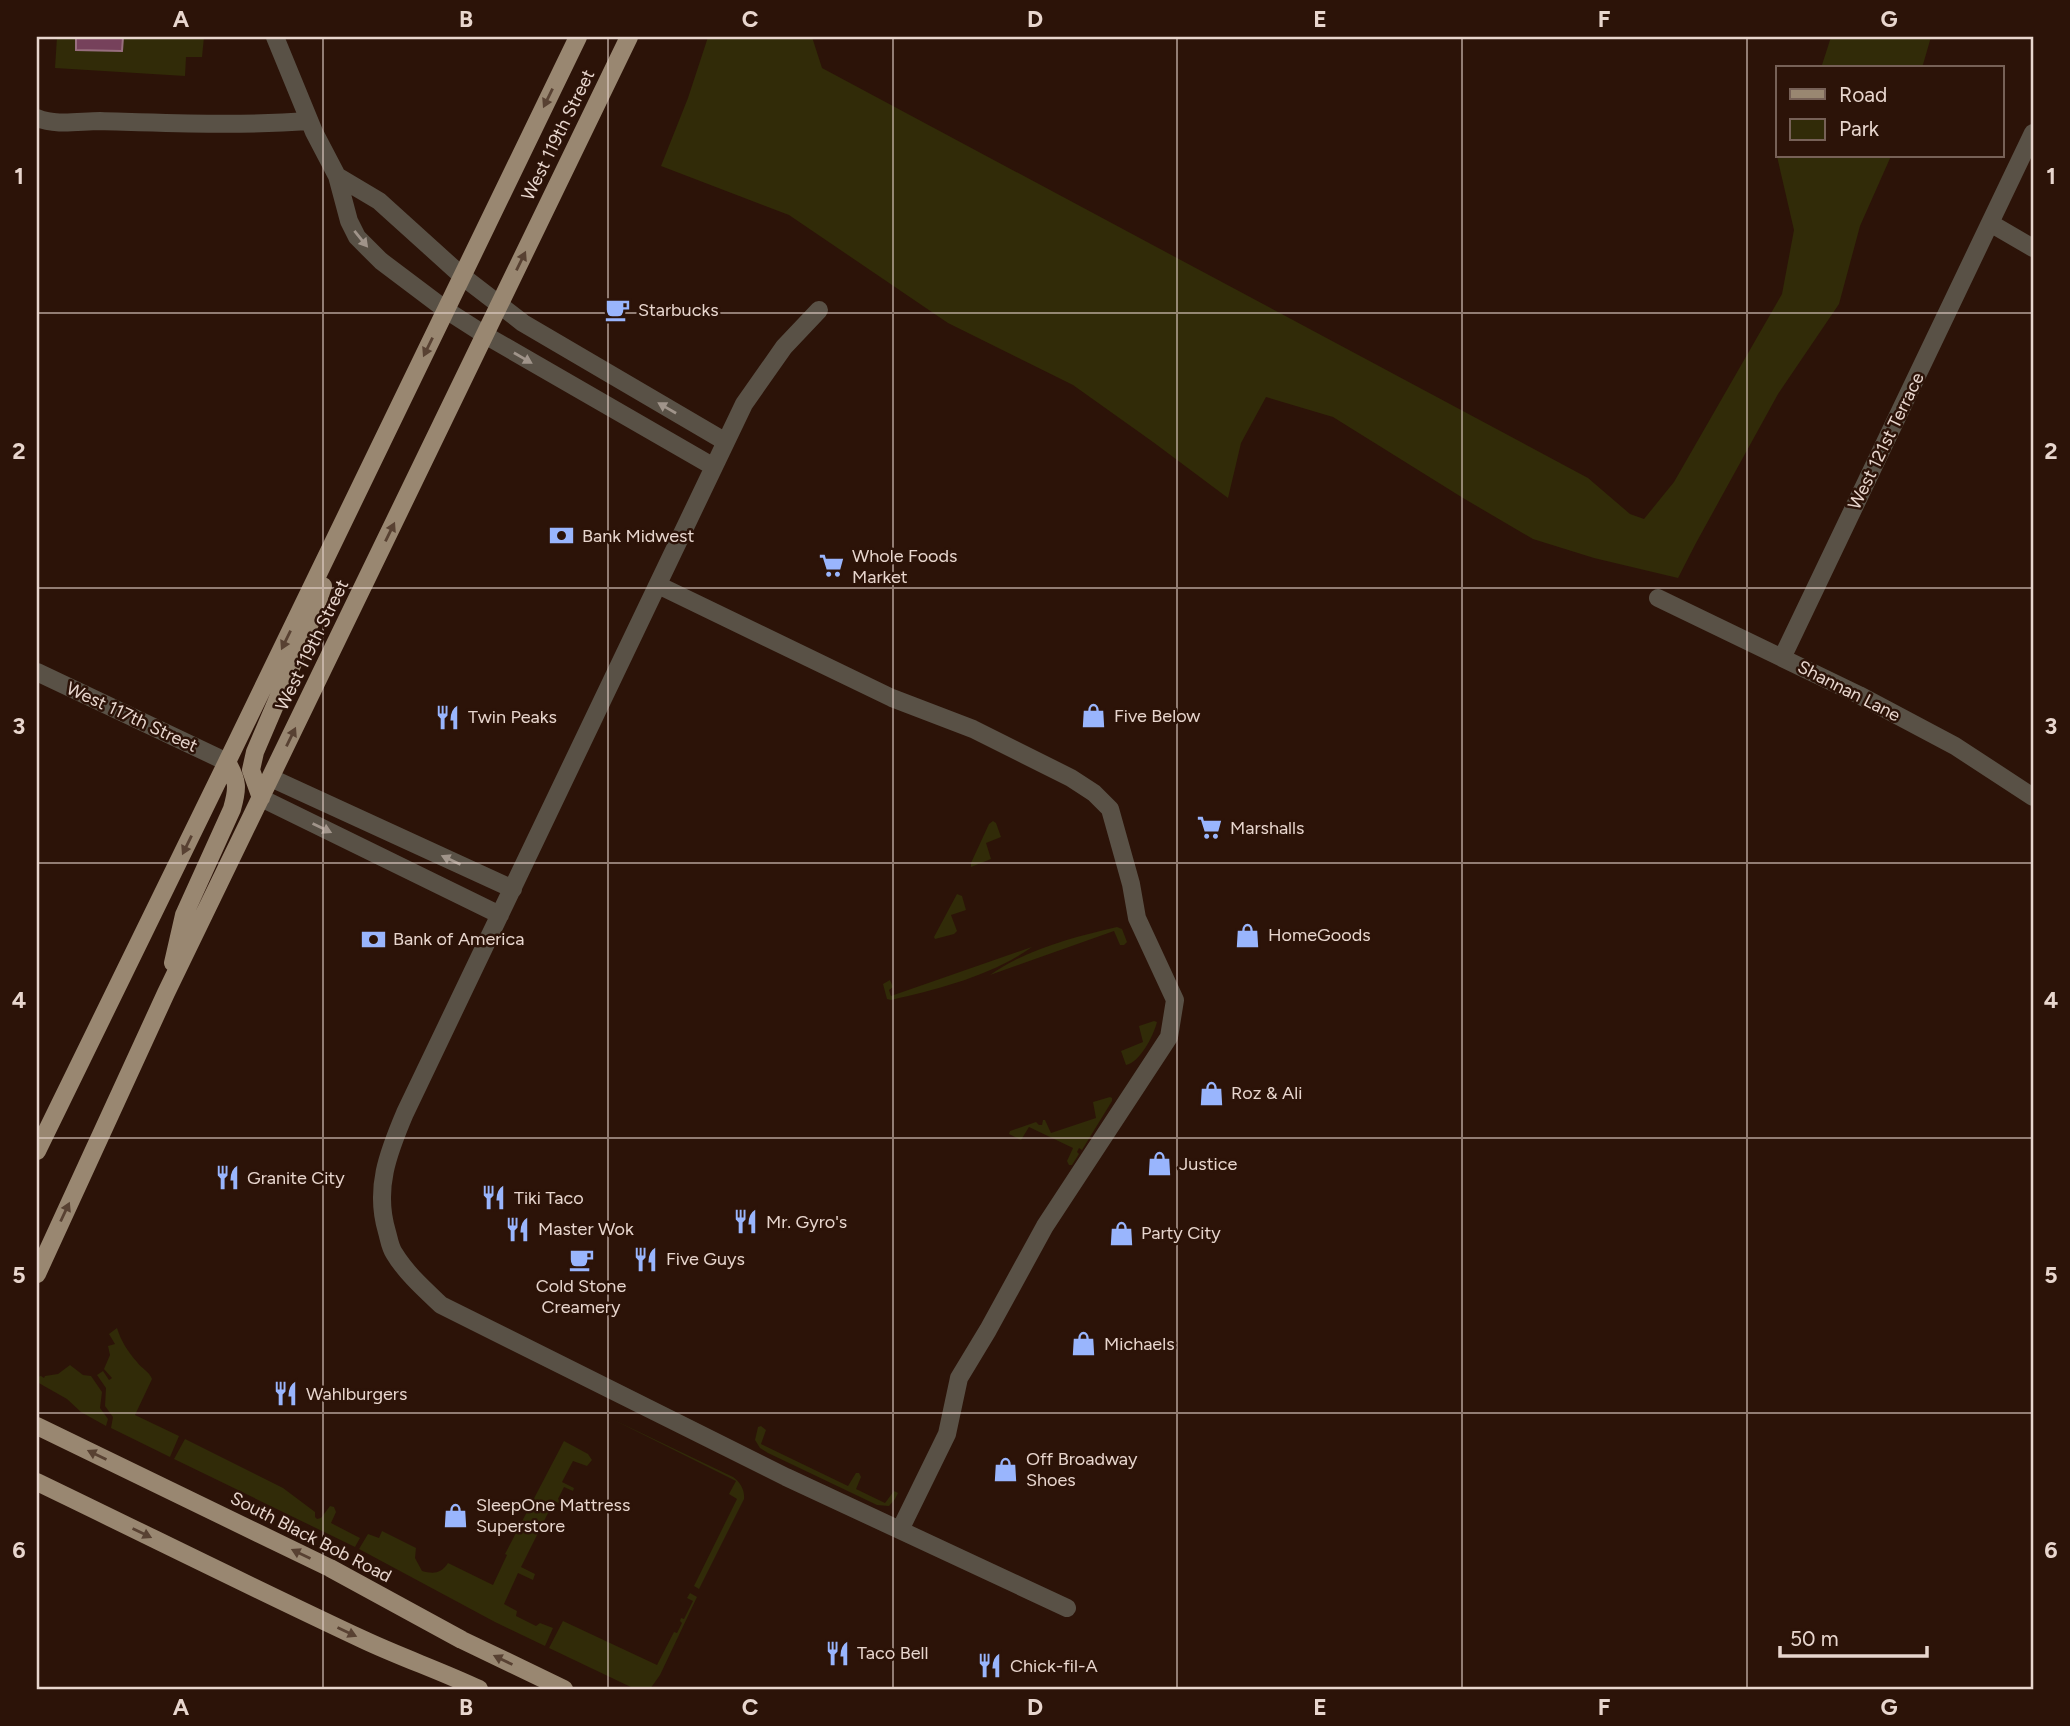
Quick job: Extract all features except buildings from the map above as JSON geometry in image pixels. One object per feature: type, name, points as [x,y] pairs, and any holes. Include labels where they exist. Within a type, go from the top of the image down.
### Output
[{"type":"main road","name":"West 119th Street","points":[[37,1151],[578,37]]},
{"type":"main road","name":"West 119th Street","points":[[37,1274],[166,993],[629,37]]},
{"type":"main road","points":[[261,798],[251,770],[255,752],[311,621],[349,510]]},
{"type":"main road","points":[[166,993],[184,915],[232,809],[237,792],[235,775],[228,762]]},
{"type":"main road","name":"South Black Bob Road","points":[[37,1426],[330,1568],[462,1640],[564,1689]]},
{"type":"main road","points":[[37,1482],[396,1655],[479,1689]]},
{"type":"street","points":[[275,37],[309,121],[337,176],[349,221],[358,237],[380,261],[485,335],[714,467]]},
{"type":"street","points":[[37,118],[46,122],[248,125],[309,121]]},
{"type":"street","name":"West 121st Terrace","points":[[1782,658],[2033,133]]},
{"type":"street","points":[[337,176],[379,201],[462,276],[523,323],[726,442]]},
{"type":"street","points":[[1990,223],[2033,248]]},
{"type":"street","points":[[819,310],[784,347],[744,404],[405,1113],[388,1153],[382,1189],[383,1218],[393,1252],[416,1282],[441,1305],[745,1457],[1067,1608]]},
{"type":"street","points":[[658,585],[892,698],[973,729],[1071,778],[1094,793],[1110,809],[1131,884],[1137,918],[1175,1000],[1169,1037],[1045,1226],[959,1378],[947,1434],[900,1530]]},
{"type":"street","name":"Shannan Lane","points":[[1658,598],[1859,695],[2030,789]]},
{"type":"street","name":"West 117th Street","points":[[37,672],[228,762]]},
{"type":"street","points":[[271,778],[513,889]]},
{"type":"street","points":[[261,798],[500,915]]},
{"type":"green space","points":[[57,37],[204,37],[202,57],[186,57],[185,76],[55,68]]},
{"type":"green space","points":[[708,37],[812,37],[822,68],[1588,478],[1630,514],[1644,519],[1674,482],[1782,294],[1794,230],[1777,158],[1890,158],[1860,226],[1839,304],[1778,394],[1678,578],[1594,558],[1533,539],[1333,417],[1266,397],[1241,443],[1228,498],[1073,385],[948,323],[789,215],[661,166]]},
{"type":"green space","points":[[1831,37],[1931,37],[1923,66],[1822,66]]},
{"type":"green space","points":[[993,821],[1001,837],[986,843],[991,859],[971,867],[989,824]]},
{"type":"green space","points":[[957,894],[962,896],[966,910],[951,915],[957,931],[935,939],[934,937]]},
{"type":"green space","points":[[1117,927],[1122,929],[1127,942],[1124,945],[1120,945],[1114,931],[990,975],[1035,951]]},
{"type":"green space","points":[[1032,947],[982,974],[909,996],[887,999],[883,984],[890,980],[893,987],[889,990],[891,996]]},
{"type":"green space","points":[[1157,1022],[1145,1048],[1136,1059],[1126,1065],[1121,1051],[1143,1042],[1139,1026]]},
{"type":"green space","points":[[1110,1097],[1112,1101],[1082,1150],[1079,1148],[1079,1154],[1072,1165],[1067,1161],[1073,1148],[1029,1127],[1021,1140],[1009,1134],[1010,1131],[1036,1122],[1042,1125],[1043,1120],[1051,1133],[1096,1118],[1093,1102]]},
{"type":"green space","points":[[117,1328],[128,1350],[152,1379],[135,1415],[179,1436],[170,1457],[111,1428],[113,1417],[105,1406],[106,1388],[97,1375],[103,1371],[109,1380],[112,1378],[104,1369],[110,1355],[108,1346],[115,1344],[109,1334]]},
{"type":"green space","points":[[70,1365],[83,1375],[91,1376],[102,1392],[100,1408],[108,1419],[106,1426],[37,1382],[37,1377],[58,1374]]},
{"type":"green space","points":[[612,1419],[733,1477],[742,1486],[744,1499],[699,1589],[694,1586],[737,1499],[729,1494],[736,1481]]},
{"type":"green space","points":[[758,1427],[766,1430],[761,1444],[848,1486],[856,1473],[859,1473],[861,1477],[856,1489],[885,1503],[894,1491],[898,1493],[895,1499],[889,1506],[877,1505],[768,1453],[760,1448],[755,1440]]},
{"type":"green space","points":[[185,1439],[283,1488],[315,1512],[317,1519],[321,1518],[330,1506],[334,1507],[336,1512],[331,1523],[360,1538],[355,1547],[174,1459]]},
{"type":"green space","points":[[564,1441],[588,1454],[592,1460],[587,1466],[573,1461],[562,1482],[574,1488],[573,1491],[564,1487],[558,1499],[567,1504],[565,1506],[554,1501],[521,1567],[535,1574],[533,1580],[518,1573],[504,1604],[517,1611],[516,1616],[536,1626],[540,1623],[553,1628],[545,1646],[359,1549],[368,1534],[379,1538],[382,1531],[416,1548],[415,1558],[422,1571],[436,1572],[448,1563],[493,1585],[507,1555],[505,1554]]},
{"type":"green space","points":[[690,1593],[697,1597],[660,1675],[650,1689],[635,1689],[549,1648],[563,1621],[657,1665],[674,1632],[677,1633],[682,1623],[681,1618],[684,1619],[693,1601],[687,1598]]},
{"type":"shaded area","points":[[76,37],[123,37],[122,51],[76,50]]},
{"type":"place","name":"Starbucks","points":[[618,310]]},
{"type":"place","name":"Bank Midwest","points":[[562,536]]},
{"type":"place","name":"Whole Foods Market","points":[[832,566]]},
{"type":"place","name":"Five Below","points":[[1094,716]]},
{"type":"place","name":"Twin Peaks","points":[[448,717]]},
{"type":"place","name":"Marshalls","points":[[1210,828]]},
{"type":"place","name":"HomeGoods","points":[[1248,935]]},
{"type":"place","name":"Bank of America","points":[[373,939]]},
{"type":"place","name":"Roz & Ali","points":[[1211,1093]]},
{"type":"place","name":"Justice","points":[[1159,1164]]},
{"type":"place","name":"Granite City","points":[[227,1178]]},
{"type":"place","name":"Tiki Taco","points":[[494,1198]]},
{"type":"place","name":"Mr. Gyro's","points":[[746,1222]]},
{"type":"place","name":"Master Wok","points":[[518,1229]]},
{"type":"place","name":"Party City","points":[[1121,1233]]},
{"type":"place","name":"Cold Stone Creamery","points":[[581,1259]]},
{"type":"place","name":"Five Guys","points":[[646,1259]]},
{"type":"place","name":"Michaels","points":[[1084,1344]]},
{"type":"place","name":"Wahlburgers","points":[[286,1394]]},
{"type":"place","name":"Off Broadway Shoes","points":[[1006,1469]]},
{"type":"place","name":"SleepOne Mattress Superstore","points":[[456,1515]]},
{"type":"place","name":"Taco Bell","points":[[837,1653]]},
{"type":"place","name":"Chick-fil-A","points":[[990,1666]]}]
